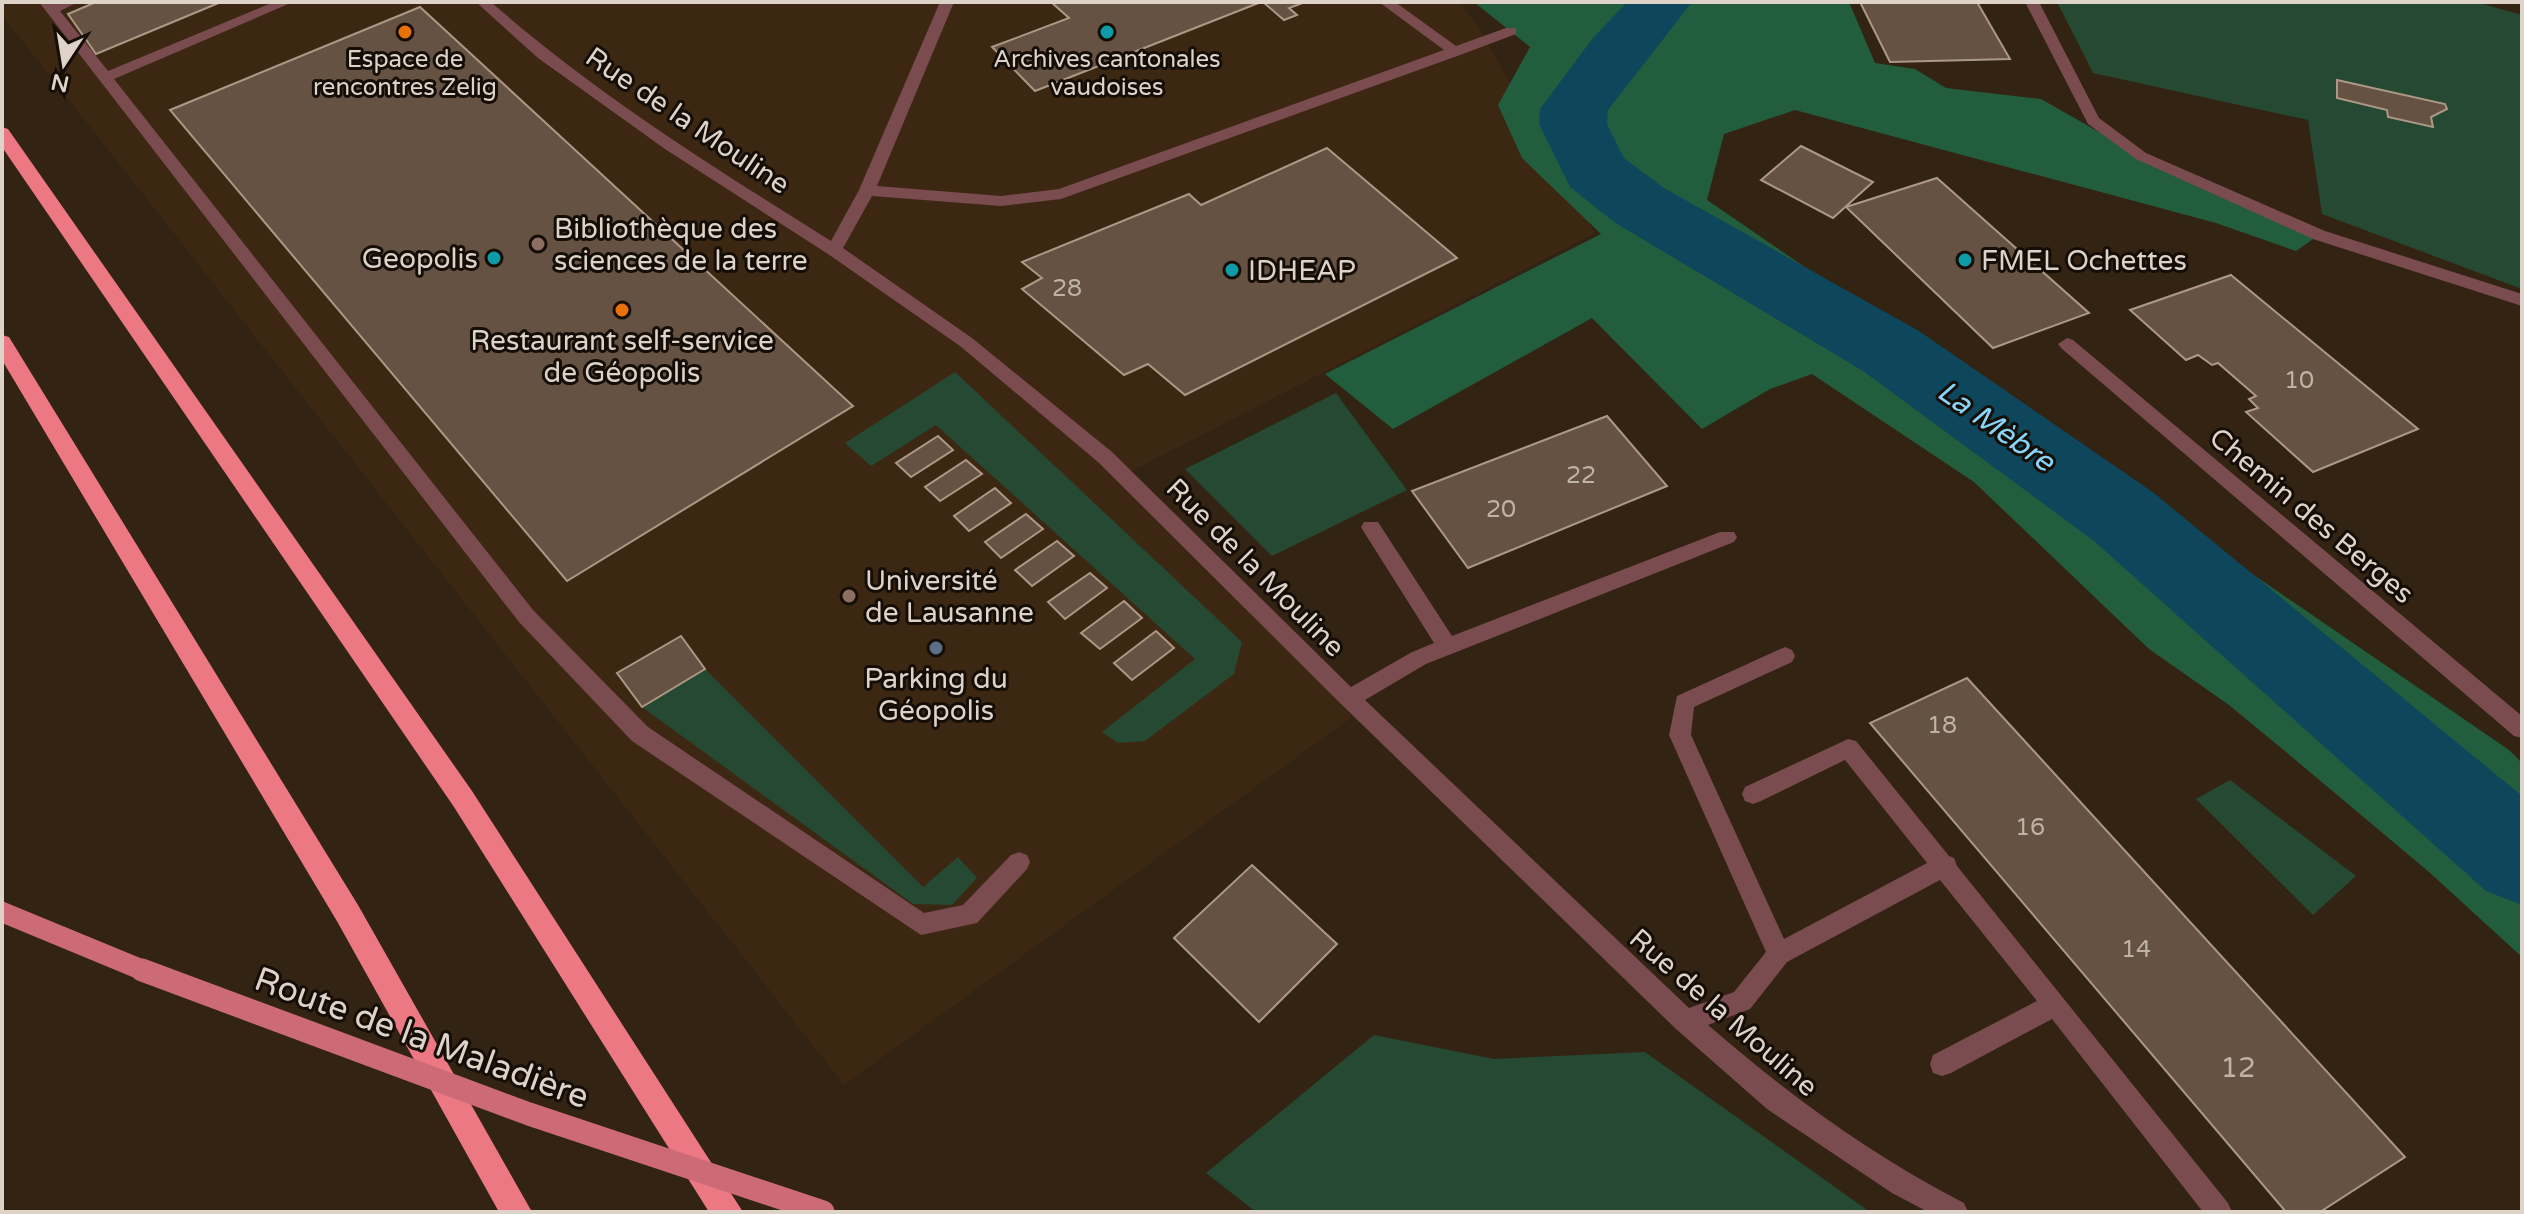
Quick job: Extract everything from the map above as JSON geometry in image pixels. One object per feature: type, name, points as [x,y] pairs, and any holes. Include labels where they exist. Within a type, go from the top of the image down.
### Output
[{"type":"highway","points":[[2,133],[463,799],[727,1212]]},
{"type":"highway","points":[[2,342],[340,901],[516,1212]]},
{"type":"main road","name":"Route de la Maladière","points":[[2,912],[142,970],[529,1114],[823,1212]]},
{"type":"street","points":[[71,2],[49,6],[526,616],[640,734],[921,924],[969,915],[1019,862]]},
{"type":"street","points":[[105,78],[286,2]]},
{"type":"street","name":"Rue de la Mouline","points":[[483,2],[543,55],[670,146],[834,250],[966,342],[1105,457],[1349,699],[1685,1021],[1776,1100],[1901,1184],[1955,1212]]},
{"type":"street","points":[[834,250],[867,190],[947,2]]},
{"type":"street","points":[[1386,2],[1455,52]]},
{"type":"street","points":[[2032,2],[2093,121],[2141,156],[2319,235],[2522,300]]},
{"type":"street","points":[[867,190],[1001,201],[1061,194],[1511,31]]},
{"type":"street","name":"Chemin des Berges","points":[[2067,344],[2522,729]]},
{"type":"street","points":[[1371,527],[1448,647]]},
{"type":"street","points":[[1349,699],[1419,658],[1727,537]]},
{"type":"street","points":[[1779,954],[1680,735],[1684,702],[1785,656]]},
{"type":"street","points":[[1753,794],[1848,748],[1946,865],[2219,1212]]},
{"type":"street","points":[[1685,1021],[1742,1001],[1779,954],[1946,865]]},
{"type":"street","points":[[1942,1064],[2055,1004]]},
{"type":"shaded area","name":"Université de Lausanne","points":[[2,2],[1460,2],[1481,32],[1595,233],[1126,474],[1352,717],[844,1085],[2,15]]},
{"type":"green space","points":[[1474,2],[1849,2],[1875,63],[1915,69],[1946,88],[2041,99],[2141,156],[2319,235],[2296,251],[2216,223],[1795,110],[1724,134],[1707,200],[2509,750],[2522,763],[2522,957],[2429,872],[2286,752],[2229,705],[2149,649],[1974,482],[1812,374],[1770,389],[1702,429],[1592,318],[1393,429],[1325,374],[1601,234],[1522,158],[1498,105],[1530,47]]},
{"type":"green space","points":[[2057,2],[2476,2],[2522,15],[2522,289],[2322,214],[2308,120],[2093,73]]},
{"type":"green space","points":[[955,372],[1242,642],[1234,674],[1145,741],[1118,743],[1102,732],[1195,659],[936,425],[871,466],[845,443]]},
{"type":"green space","points":[[1336,393],[1407,490],[1272,556],[1185,469]]},
{"type":"green space","points":[[705,669],[923,887],[958,857],[977,878],[952,905],[913,904],[642,707]]},
{"type":"green space","points":[[2230,780],[2356,876],[2313,915],[2196,799]]},
{"type":"green space","points":[[1374,1035],[1494,1059],[1645,1052],[1870,1212],[1256,1212],[1206,1173]]},
{"type":"building","points":[[96,2],[221,2],[96,54],[68,14]]},
{"type":"building","name":"Archives cantonales vaudoises","points":[[1051,2],[1261,2],[1035,91],[992,47],[1069,18]]},
{"type":"building","name":"Archives cantonales vaudoises","points":[[1263,2],[1305,2],[1289,8],[1297,15],[1284,20]]},
{"type":"building","points":[[1860,2],[1977,2],[2010,59],[1890,62]]},
{"type":"building","name":"Geopolis","points":[[420,7],[853,406],[567,581],[170,110]]},
{"type":"building","points":[[2337,80],[2445,104],[2447,109],[2431,117],[2433,127],[2388,117],[2387,110],[2337,98]]},
{"type":"building","points":[[1801,146],[1873,182],[1833,218],[1761,180]]},
{"type":"building","name":"IDHEAP","points":[[1327,148],[1457,258],[1185,395],[1148,364],[1124,375],[1022,289],[1042,278],[1022,262],[1189,194],[1201,205]]},
{"type":"building","name":"FMEL Ochettes","points":[[1937,178],[2089,313],[1993,348],[1846,207]]},
{"type":"building","points":[[2231,275],[2418,429],[2313,472],[2246,412],[2258,408],[2249,399],[2256,396],[2218,363],[2212,365],[2198,355],[2186,360],[2130,310]]},
{"type":"building","points":[[1607,416],[1667,486],[1468,568],[1412,491]]},
{"type":"building","points":[[938,436],[953,450],[911,477],[896,463]]},
{"type":"building","points":[[966,460],[982,474],[940,501],[925,487]]},
{"type":"building","points":[[995,488],[1011,503],[969,531],[954,516]]},
{"type":"building","points":[[1026,514],[1043,529],[1001,558],[985,542]]},
{"type":"building","points":[[1057,541],[1074,556],[1032,586],[1015,570]]},
{"type":"building","points":[[1090,573],[1107,588],[1065,619],[1048,602]]},
{"type":"building","points":[[1124,601],[1142,618],[1100,649],[1081,633]]},
{"type":"building","points":[[1156,631],[1174,648],[1132,680],[1114,663]]},
{"type":"building","points":[[681,636],[705,669],[642,707],[617,673]]},
{"type":"building","points":[[1967,678],[2405,1157],[2320,1212],[2286,1212],[1870,723]]},
{"type":"building","points":[[1252,865],[1337,944],[1259,1022],[1174,938]]},
{"type":"waterway","name":"La Mèbre","points":[[1661,2],[1616,52],[1574,109],[1573,124],[1595,171],[1639,205],[1891,351],[2124,517],[2522,858]]},
{"type":"place","name":"Espace de rencontres Zelig","points":[[405,32]]},
{"type":"place","name":"Archives cantonales vaudoises","points":[[1107,32]]},
{"type":"place","name":"Bibliothèque des sciences de la terre","points":[[538,244]]},
{"type":"place","name":"Geopolis","points":[[494,258]]},
{"type":"place","name":"FMEL Ochettes","points":[[1965,260]]},
{"type":"place","name":"IDHEAP","points":[[1232,270]]},
{"type":"place","name":"Restaurant self-service de Géopolis","points":[[622,310]]},
{"type":"place","name":"Université de Lausanne","points":[[849,596]]},
{"type":"place","name":"Parking du Géopolis","points":[[936,648]]}]
